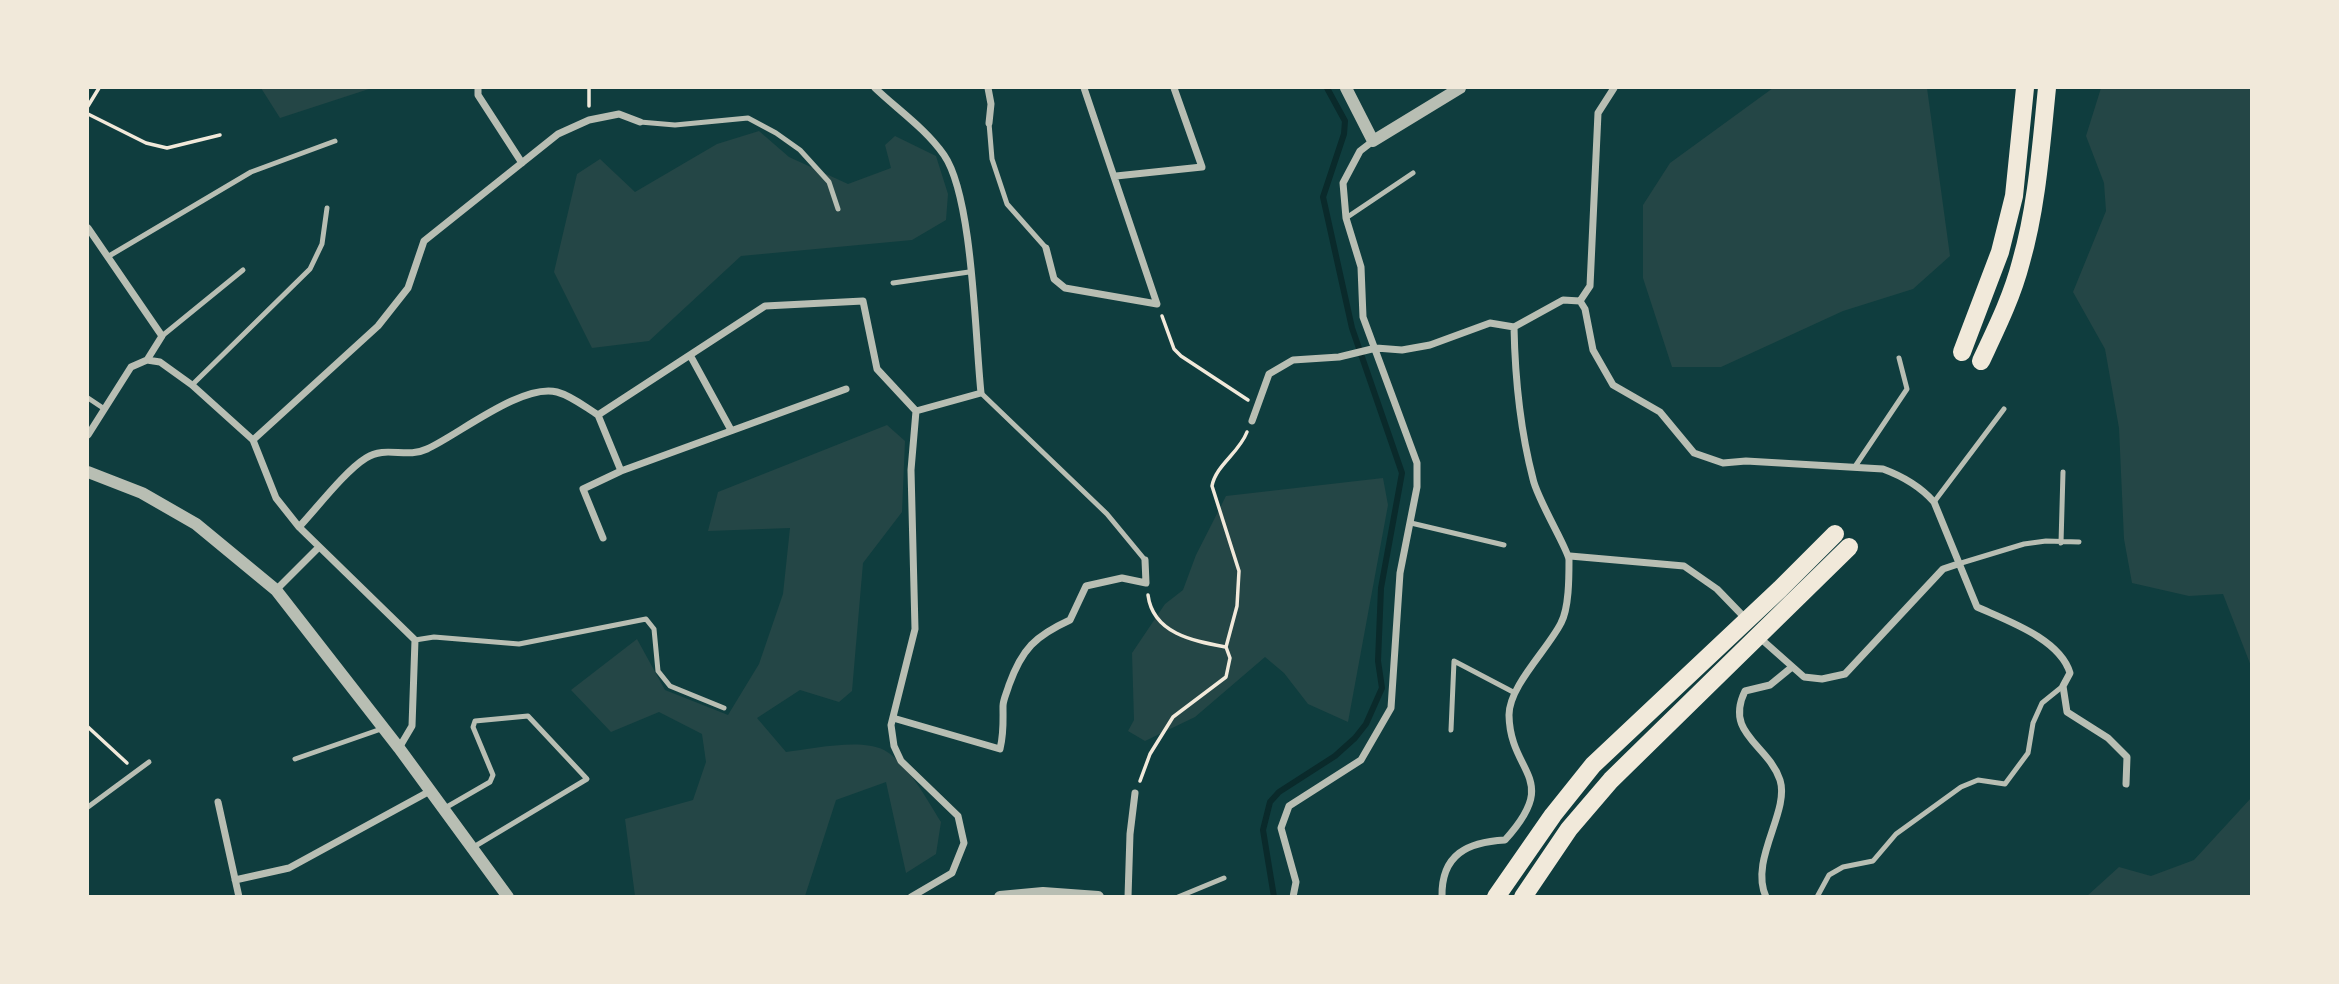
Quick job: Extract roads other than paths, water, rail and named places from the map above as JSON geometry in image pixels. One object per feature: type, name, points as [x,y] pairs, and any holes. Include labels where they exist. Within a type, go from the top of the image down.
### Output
[{"type":"main road","points":[[1962,352],[2000,252],[2014,196],[2025,88]]},
{"type":"main road","points":[[1981,361],[2002,316],[2021,262],[2035,197],[2047,88]]},
{"type":"main road","points":[[1496,897],[1553,815],[1593,765],[1835,534]]},
{"type":"main road","points":[[1523,897],[1569,829],[1611,780],[1760,638],[1849,547]]},
{"type":"street","points":[[478,88],[478,95],[522,163]]},
{"type":"street","points":[[874,88],[922,130],[945,156],[960,187],[981,393],[916,411]]},
{"type":"street","points":[[988,88],[991,104],[989,123]]},
{"type":"street","points":[[1046,248],[1054,279],[1065,288],[1157,304],[1116,176],[1084,88]]},
{"type":"street","points":[[1116,176],[1202,167],[1174,88]]},
{"type":"street","points":[[1346,88],[1373,141]]},
{"type":"street","points":[[1293,897],[1296,882],[1281,828],[1289,806],[1361,760],[1391,708],[1400,573],[1417,487],[1417,463],[1363,317],[1361,267],[1346,218],[1343,183],[1360,151],[1460,88]]},
{"type":"street","points":[[1580,301],[1590,286],[1598,113],[1614,88]]},
{"type":"street","points":[[253,440],[378,326],[408,288],[424,241],[558,135],[589,120],[619,114],[640,122]]},
{"type":"street","points":[[88,228],[162,336],[147,360]]},
{"type":"street","points":[[1252,421],[1269,374],[1293,360],[1339,357],[1376,348],[1402,351],[1430,345],[1490,323],[1514,327],[1563,300],[1580,301]]},
{"type":"street","points":[[598,415],[765,306],[863,301],[877,369],[916,411],[911,470],[915,629],[893,718],[894,746],[901,761],[958,816],[964,843],[952,873],[911,897]]},
{"type":"street","points":[[1580,301],[1585,309],[1593,350],[1612,386],[1660,412],[1694,453],[1723,463],[1746,461],[1856,465],[1897,474],[1934,502],[1978,607],[2025,629],[2066,659],[2070,673],[2063,686],[2067,712],[2108,738],[2127,757],[2126,784]]},
{"type":"street","points":[[1442,897],[1441,881],[1451,861],[1478,841],[1505,839],[1530,807],[1532,792],[1529,776],[1512,733],[1509,712],[1515,693],[1563,621],[1570,556],[1544,512],[1533,480],[1515,379],[1514,327]]},
{"type":"street","points":[[690,355],[731,430]]},
{"type":"street","points":[[88,435],[131,367],[147,360],[160,362],[192,385],[253,440],[276,498],[299,527],[317,548],[415,640],[412,726],[399,748]]},
{"type":"street","points":[[603,538],[583,489],[621,471],[846,388]]},
{"type":"street","points":[[299,527],[365,458],[384,450],[408,453],[425,451],[499,407],[528,396],[554,391],[572,398],[598,415],[621,471]]},
{"type":"street","points":[[88,472],[142,493],[196,524],[276,590],[384,728],[508,897]]},
{"type":"street","points":[[276,590],[317,548]]},
{"type":"street","points":[[1570,556],[1684,566],[1717,589],[1746,619]]},
{"type":"street","points":[[893,718],[1000,749],[1006,726],[1002,704],[1018,660],[1027,648],[1047,630],[1070,620],[1086,586],[1122,578],[1146,583],[1144,560]]},
{"type":"street","points":[[1760,638],[1804,677],[1822,679],[1845,674],[1943,569],[1958,564]]},
{"type":"street","points":[[1766,897],[1763,863],[1769,833],[1781,802],[1780,781],[1737,718],[1738,705],[1745,691],[1770,685],[1792,667]]},
{"type":"street","points":[[235,880],[289,867],[430,791]]},
{"type":"street","points":[[1129,897],[1130,834],[1135,793]]},
{"type":"street","points":[[218,802],[239,897]]},
{"type":"street","points":[[1000,897],[1043,893],[1098,897]]},
{"type":"lane","points":[[640,122],[674,125],[748,118],[776,132],[800,150],[829,182],[838,209]]},
{"type":"lane","points":[[989,123],[992,159],[1007,204],[1046,248]]},
{"type":"lane","points":[[109,256],[251,172],[335,141]]},
{"type":"lane","points":[[1346,218],[1413,173]]},
{"type":"lane","points":[[192,385],[310,269],[321,244],[327,208]]},
{"type":"lane","points":[[162,336],[243,270]]},
{"type":"lane","points":[[893,283],[969,272]]},
{"type":"lane","points":[[1856,465],[1907,390],[1899,358]]},
{"type":"lane","points":[[981,393],[1107,514],[1144,560]]},
{"type":"lane","points":[[88,398],[103,408]]},
{"type":"lane","points":[[1934,502],[2004,409]]},
{"type":"lane","points":[[2061,542],[2063,472]]},
{"type":"lane","points":[[1411,523],[1504,545]]},
{"type":"lane","points":[[1958,564],[2024,544],[2079,542]]},
{"type":"lane","points":[[415,640],[434,637],[519,644],[646,620],[653,629],[658,671],[670,686],[724,708]]},
{"type":"lane","points":[[1451,730],[1454,661],[1515,693]]},
{"type":"lane","points":[[1817,897],[1829,875],[1843,867],[1873,861],[1896,834],[1961,787],[1978,780],[2005,784],[2028,752],[2033,723],[2042,703],[2063,686]]},
{"type":"lane","points":[[444,809],[490,782],[493,775],[473,727],[475,720],[528,716],[587,779],[472,848]]},
{"type":"lane","points":[[295,759],[384,728]]},
{"type":"lane","points":[[88,807],[149,762]]},
{"type":"lane","points":[[1178,897],[1224,878]]},
{"type":"waterway","points":[[1274,897],[1263,830],[1270,802],[1279,792],[1335,756],[1355,738],[1366,724],[1382,688],[1378,661],[1381,588],[1402,473],[1352,328],[1323,197],[1344,134],[1345,121],[1327,88]]}]
